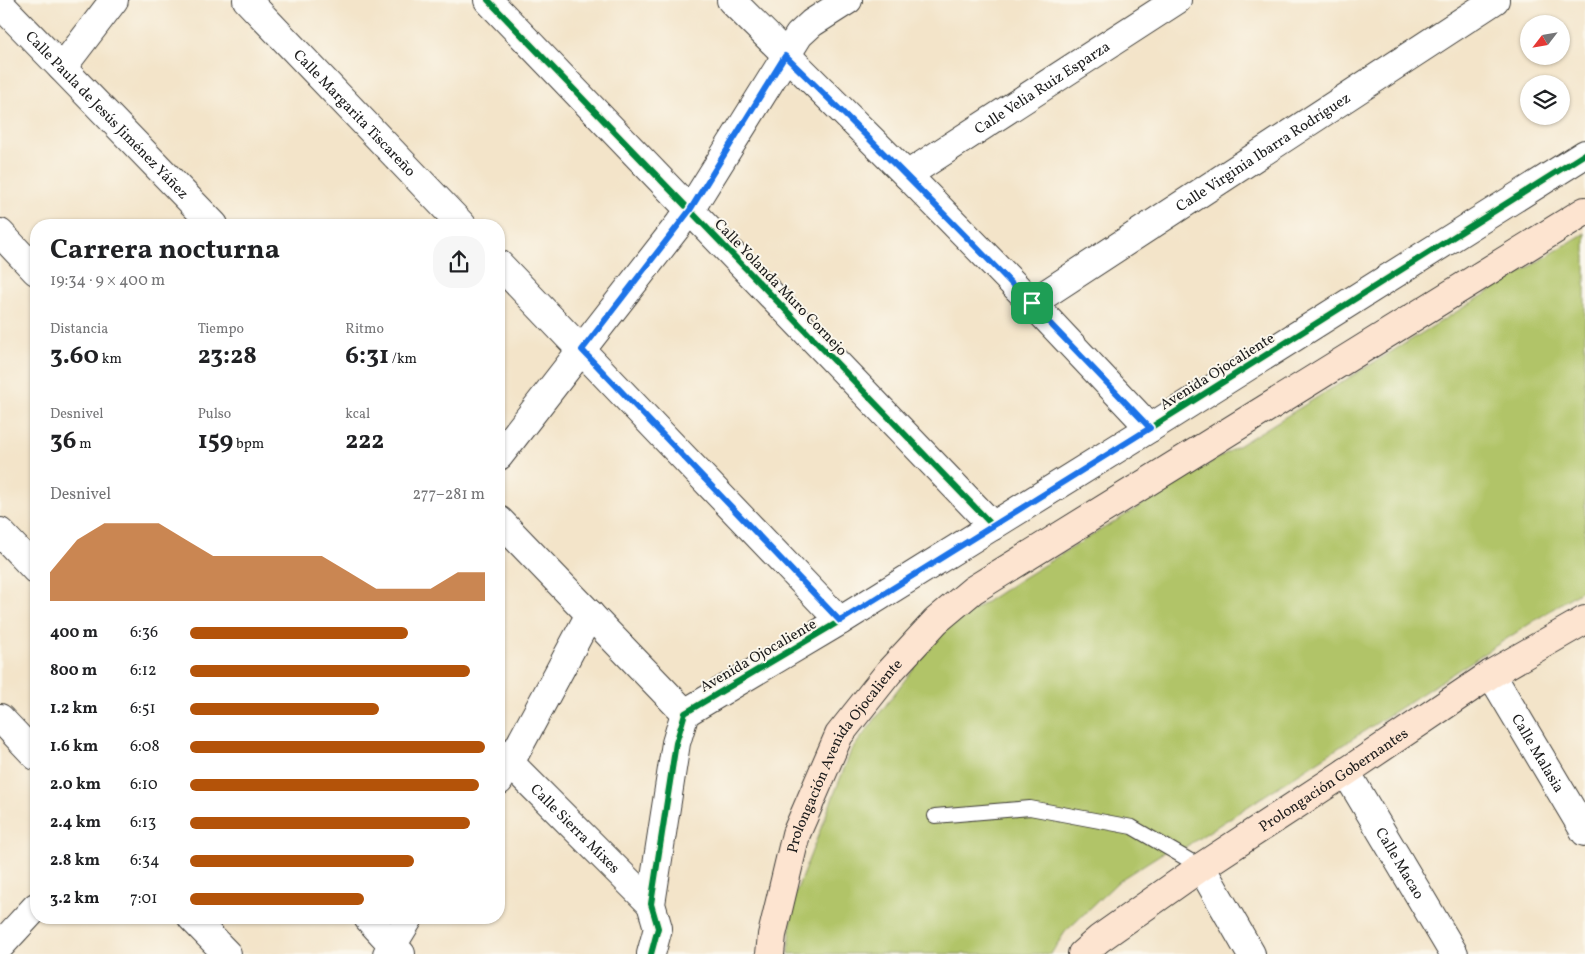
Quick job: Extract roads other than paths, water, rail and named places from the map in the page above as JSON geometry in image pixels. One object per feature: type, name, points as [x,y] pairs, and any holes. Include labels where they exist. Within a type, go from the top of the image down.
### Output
[{"type":"main road","name":"Prolongación Avenida Ojocaliente","points":[[770,954],[772,935],[796,834],[840,735],[889,672],[936,621],[973,590],[1585,211]]},
{"type":"main road","name":"Prolongación Gobernantes","points":[[1093,949],[1200,868],[1491,674],[1585,620]]},
{"type":"street","points":[[62,68],[114,0]]},
{"type":"street","name":"Calle Margarita Tiscareño","points":[[247,0],[456,219]]},
{"type":"street","name":"Calle Yolanda Muro Cornejo","points":[[488,0],[993,526]]},
{"type":"street","points":[[731,0],[785,56],[907,175],[1150,428]]},
{"type":"street","points":[[505,448],[690,210],[799,36],[812,23],[848,0]]},
{"type":"street","name":"Calle Velia Ruiz Esparza","points":[[907,175],[1177,0]]},
{"type":"street","name":"Calle Virginia Ibarra Rodríguez","points":[[1032,303],[1495,0]]},
{"type":"street","name":"Calle Paula de Jesús Jiménez Yáñez","points":[[0,4],[208,219]]},
{"type":"street","name":"Avenida Ojocaliente","points":[[686,713],[840,621],[993,526],[1585,154]]},
{"type":"street","points":[[0,233],[30,265]]},
{"type":"street","points":[[505,270],[840,621]]},
{"type":"street","points":[[505,526],[686,713],[676,743],[652,904],[658,928],[652,954]]},
{"type":"street","points":[[0,532],[30,564]]},
{"type":"street","points":[[505,760],[590,614]]},
{"type":"street","name":"Calle Malasia","points":[[1491,674],[1585,832]]},
{"type":"street","points":[[0,718],[30,750]]},
{"type":"street","name":"Calle Sierra Mixes","points":[[505,768],[652,904]]},
{"type":"street","name":"Calle Macao","points":[[1346,772],[1454,954]]},
{"type":"street","points":[[1200,868],[1251,954]]},
{"type":"street","points":[[0,946],[30,914]]},
{"type":"street","points":[[198,924],[227,954]]},
{"type":"street","points":[[373,924],[394,950],[406,924]]},
{"type":"lane","points":[[935,816],[1030,808],[1132,827],[1200,868]]}]
